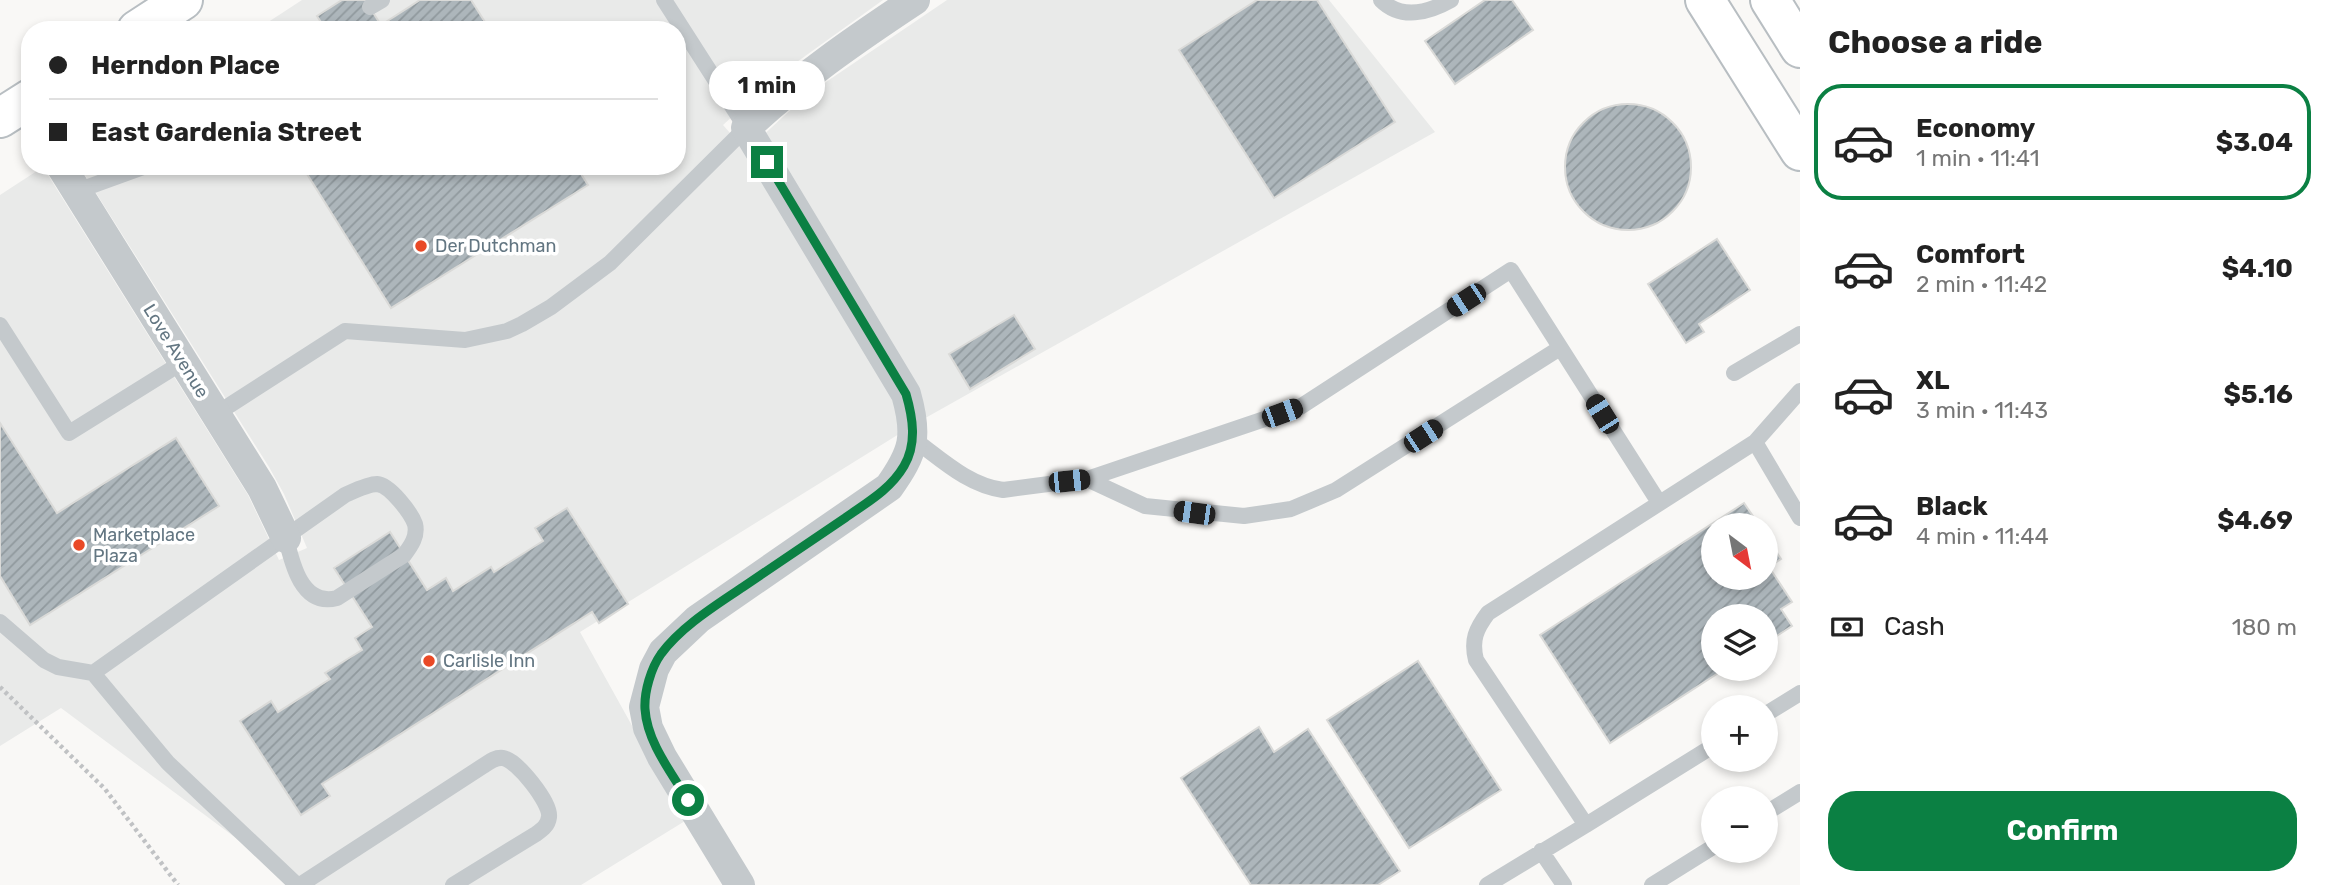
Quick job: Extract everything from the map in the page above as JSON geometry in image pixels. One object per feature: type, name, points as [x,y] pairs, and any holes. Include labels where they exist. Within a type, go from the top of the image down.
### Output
[{"type":"main road","points":[[151,21],[183,0]]},
{"type":"main road","points":[[1705,0],[1800,151]]},
{"type":"main road","points":[[1770,0],[1800,48]]},
{"type":"street","points":[[740,885],[662,757],[648,728],[645,707],[649,682],[663,652],[698,619],[889,486],[905,466],[913,420],[906,394],[746,128],[787,90],[816,68],[915,0]]},
{"type":"street","name":"Love Avenue","points":[[67,175],[262,488],[286,538]]},
{"type":"lane","points":[[664,0],[677,21]]},
{"type":"lane","points":[[1381,0],[1390,8],[1423,13],[1451,0]]},
{"type":"lane","points":[[216,414],[345,331],[465,341],[507,331],[551,307],[610,263],[746,128],[686,34]]},
{"type":"lane","points":[[77,191],[122,175]]},
{"type":"lane","points":[[912,438],[964,476],[989,488],[1003,490],[1087,479],[1300,407],[1511,270],[1658,502]]},
{"type":"lane","points":[[0,325],[69,433],[183,362]]},
{"type":"lane","points":[[1734,373],[1800,334]]},
{"type":"lane","points":[[1087,479],[1145,506],[1244,516],[1291,509],[1336,490],[1560,348]]},
{"type":"lane","points":[[1586,825],[1476,660],[1474,635],[1488,612],[1755,442],[1800,391]]},
{"type":"lane","points":[[1755,442],[1800,518]]},
{"type":"lane","points":[[93,673],[345,495],[376,484],[393,494],[415,524],[413,545],[404,555],[337,598],[327,600],[317,598],[304,586],[293,568],[286,538]]},
{"type":"lane","points":[[0,622],[44,660],[58,667],[93,673],[168,763],[299,885],[493,760],[505,758],[514,763],[533,785],[549,811],[549,819],[545,827],[536,834],[453,885]]},
{"type":"lane","points":[[1778,707],[1800,693]]},
{"type":"lane","points":[[1486,885],[1701,753]]},
{"type":"lane","points":[[1778,806],[1800,792]]},
{"type":"lane","points":[[1541,851],[1564,885]]},
{"type":"lane","points":[[1652,885],[1701,854]]},
{"type":"path","points":[[0,688],[105,789],[178,885]]},
{"type":"shaded area","points":[[302,0],[883,0],[776,77],[723,125],[746,151],[797,104],[826,82],[947,0],[1329,0],[1435,132],[920,421],[580,632],[685,821],[581,885],[299,885],[61,708],[0,746],[0,195],[31,175],[48,175],[248,495],[279,560],[307,548],[284,494],[85,175],[686,175],[686,21],[270,21]]},
{"type":"building","points":[[342,0],[365,0],[378,21],[320,21],[317,16]]},
{"type":"building","points":[[420,0],[471,0],[484,21],[387,21]]},
{"type":"building","points":[[1257,0],[1317,0],[1395,122],[1274,198],[1179,50]]},
{"type":"building","points":[[1485,0],[1512,0],[1533,30],[1455,84],[1425,41]]},
{"type":"building","points":[[1628,104],[1652,109],[1672,123],[1686,143],[1691,167],[1686,191],[1672,211],[1652,225],[1628,230],[1604,225],[1584,211],[1570,191],[1565,167],[1570,143],[1584,123],[1604,109]]},
{"type":"building","name":"Der Dutchman","points":[[308,175],[582,175],[588,185],[391,308]]},
{"type":"building","points":[[1717,239],[1750,290],[1699,324],[1704,332],[1686,343],[1648,284]]},
{"type":"building","points":[[1014,315],[1035,349],[970,389],[949,354]]},
{"type":"building","name":"Marketplace Plaza","points":[[0,423],[57,513],[176,438],[219,506],[30,625],[0,576]]},
{"type":"building","points":[[1744,503],[1751,513],[1729,513]]},
{"type":"building","name":"Carlisle Inn","points":[[567,508],[628,604],[599,623],[592,612],[322,784],[330,796],[301,815],[240,721],[271,701],[278,712],[330,679],[325,673],[362,650],[355,638],[372,627],[334,568],[390,532],[427,590],[446,578],[453,591],[491,567],[494,572],[543,541],[535,528]]},
{"type":"building","points":[[1701,531],[1701,590],[1778,590],[1778,581],[1792,602],[1781,609],[1792,626],[1778,635],[1778,604],[1701,604],[1701,681],[1706,681],[1610,743],[1540,635]]},
{"type":"building","points":[[1418,661],[1501,790],[1409,848],[1327,720]]},
{"type":"building","points":[[1259,727],[1274,752],[1308,729],[1400,871],[1378,885],[1251,885],[1181,778]]},
{"type":"place","name":"Der Dutchman","points":[[421,246]]},
{"type":"place","name":"Marketplace Plaza","points":[[79,545]]},
{"type":"place","name":"Carlisle Inn","points":[[429,661]]},
{"type":"route","points":[[688,800],[648,728],[645,707],[649,682],[659,657],[676,638],[717,605],[881,494],[905,466],[912,446],[913,420],[906,394],[767,162]]}]
